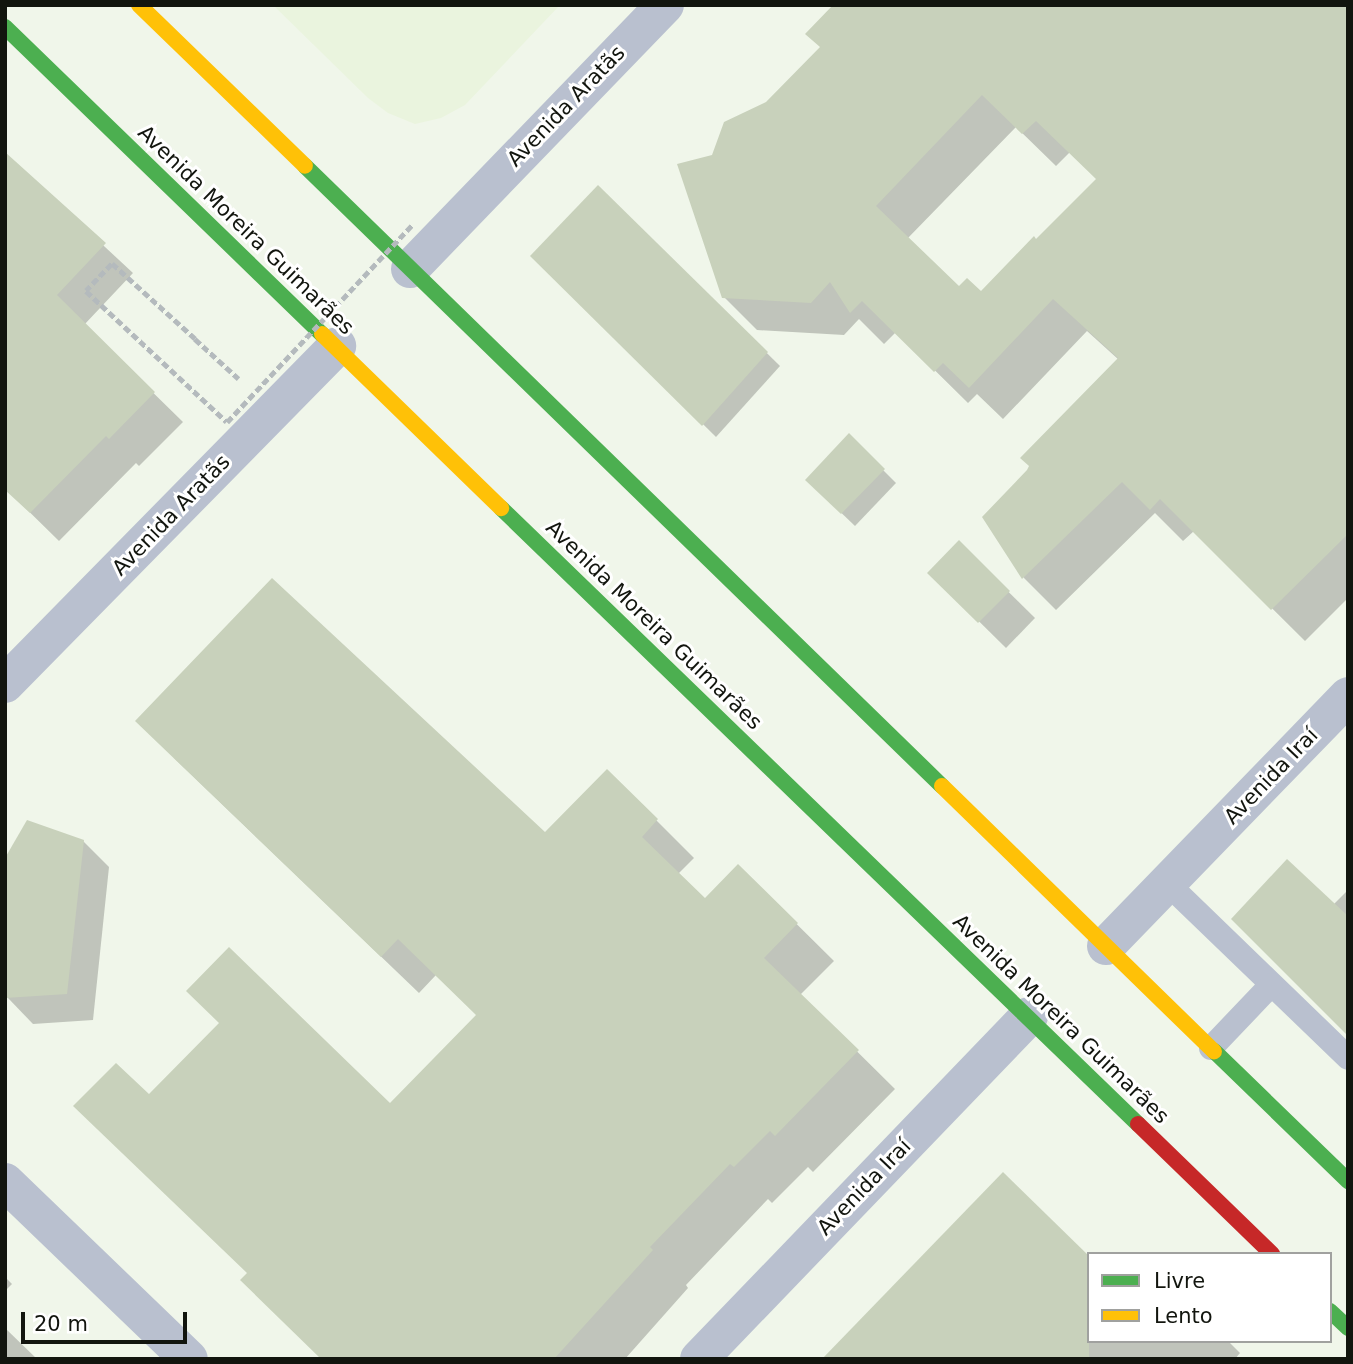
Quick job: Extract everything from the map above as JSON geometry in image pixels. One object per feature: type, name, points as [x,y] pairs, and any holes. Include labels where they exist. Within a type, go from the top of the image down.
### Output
[{"type":"highway","points":[[139,5],[1348,1181]]},
{"type":"highway","name":"Avenida Moreira Guimarães","points":[[5,27],[1270,1252]]},
{"type":"highway","points":[[1332,1313],[1348,1328]]},
{"type":"street","name":"Avenida Aratãs","points":[[410,269],[665,5]]},
{"type":"street","name":"Avenida Aratãs","points":[[5,684],[337,346]]},
{"type":"street","name":"Avenida Iraí","points":[[1105,946],[1348,696]]},
{"type":"street","name":"Avenida Iraí","points":[[699,1359],[1029,1016]]},
{"type":"street","points":[[5,1182],[189,1359]]},
{"type":"lane","points":[[1168,884],[1348,1058]]},
{"type":"lane","points":[[1211,1048],[1271,985]]},
{"type":"path","points":[[273,410],[195,339],[112,264],[86,290],[226,422],[413,224]]},
{"type":"shaded area","points":[[273,5],[560,5],[465,105],[441,118],[415,124],[388,113],[368,98]]},
{"type":"building","points":[[833,5],[1348,5],[1348,534],[1271,610],[1160,499],[1150,510],[1122,482],[1022,579],[982,517],[1027,470],[1029,466],[1020,458],[1118,358],[1053,299],[969,388],[943,363],[934,372],[862,301],[850,313],[830,282],[811,303],[722,298],[677,164],[712,155],[724,122],[766,102],[820,47],[805,34]],"holes":[[[982,95],[1022,134],[1036,121],[1096,179],[1036,239],[1034,236],[981,291],[967,278],[959,286],[876,206]]]},
{"type":"building","points":[[5,152],[106,243],[57,295],[155,392],[109,439],[106,436],[30,513],[5,490]]},
{"type":"building","points":[[598,185],[768,352],[702,426],[530,256]]},
{"type":"building","points":[[849,433],[885,469],[841,514],[805,480]]},
{"type":"building","points":[[959,540],[1010,591],[978,623],[927,573]]},
{"type":"building","points":[[272,578],[545,832],[607,769],[658,819],[642,837],[705,898],[738,864],[798,923],[764,958],[859,1050],[775,1136],[770,1131],[734,1167],[730,1164],[650,1247],[653,1250],[554,1359],[321,1359],[240,1280],[247,1273],[73,1106],[116,1063],[149,1094],[219,1023],[186,991],[229,947],[390,1103],[476,1015],[398,939],[381,957],[135,721]]},
{"type":"building","points":[[27,820],[84,840],[67,994],[5,998],[5,858]]},
{"type":"building","points":[[1287,859],[1348,916],[1348,1036],[1231,919]]},
{"type":"building","points":[[1003,1172],[1087,1254],[1089,1359],[822,1359]]},
{"type":"traffic: fast","points":[[5,27],[322,334]]},
{"type":"traffic: fast","points":[[305,166],[942,786]]},
{"type":"traffic: fast","points":[[501,508],[1138,1124]]},
{"type":"traffic: fast","points":[[1214,1051],[1348,1181]]},
{"type":"traffic: fast","points":[[1332,1313],[1348,1328]]},
{"type":"traffic: slow","points":[[139,5],[305,166]]},
{"type":"traffic: slow","points":[[322,334],[501,508]]},
{"type":"traffic: slow","points":[[942,786],[1214,1051]]},
{"type":"traffic: jam","points":[[1138,1124],[1270,1252]]}]
